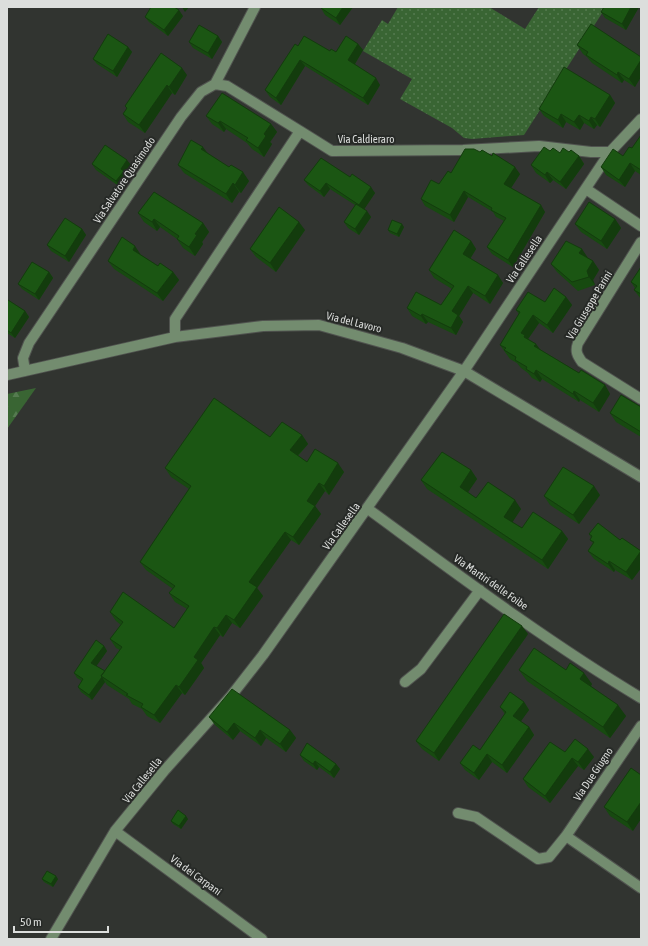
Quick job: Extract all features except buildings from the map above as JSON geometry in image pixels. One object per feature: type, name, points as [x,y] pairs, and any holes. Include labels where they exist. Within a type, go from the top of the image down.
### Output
[{"type":"street","name":"Via Salvatore Quasimodo","points":[[25,371],[23,358],[29,343],[181,117],[201,92],[215,84],[255,7]]},
{"type":"street","name":"Via Caldieraro","points":[[215,84],[227,86],[332,151],[463,150],[539,146],[591,152],[610,152]]},
{"type":"street","name":"Via Callesella","points":[[51,939],[116,831],[164,771],[230,696],[263,655],[368,509],[464,371],[610,152],[641,119]]},
{"type":"street","points":[[175,338],[175,319],[300,131]]},
{"type":"street","points":[[586,189],[641,226]]},
{"type":"street","name":"Via Giuseppe Parini","points":[[641,242],[578,343],[576,349],[577,355],[582,362],[641,400]]},
{"type":"street","name":"Via del Lavoro","points":[[7,375],[175,338],[263,326],[319,325],[402,348],[464,371],[641,477]]},
{"type":"street","name":"Via Martiri delle Foibe","points":[[368,509],[600,674],[641,698]]},
{"type":"street","points":[[405,682],[421,669],[480,590]]},
{"type":"street","name":"Via Due Giugno","points":[[458,813],[476,817],[538,859],[549,857],[566,836],[641,726]]},
{"type":"street","name":"Via dei Carpani","points":[[116,831],[262,939]]},
{"type":"street","points":[[566,836],[641,888]]},
{"type":"green space","points":[[398,7],[489,7],[525,29],[539,7],[606,7],[524,135],[472,139],[464,138],[452,128],[400,99],[412,79],[363,51],[382,20],[388,24]]},
{"type":"green space","points":[[36,388],[7,429],[7,394]]}]
